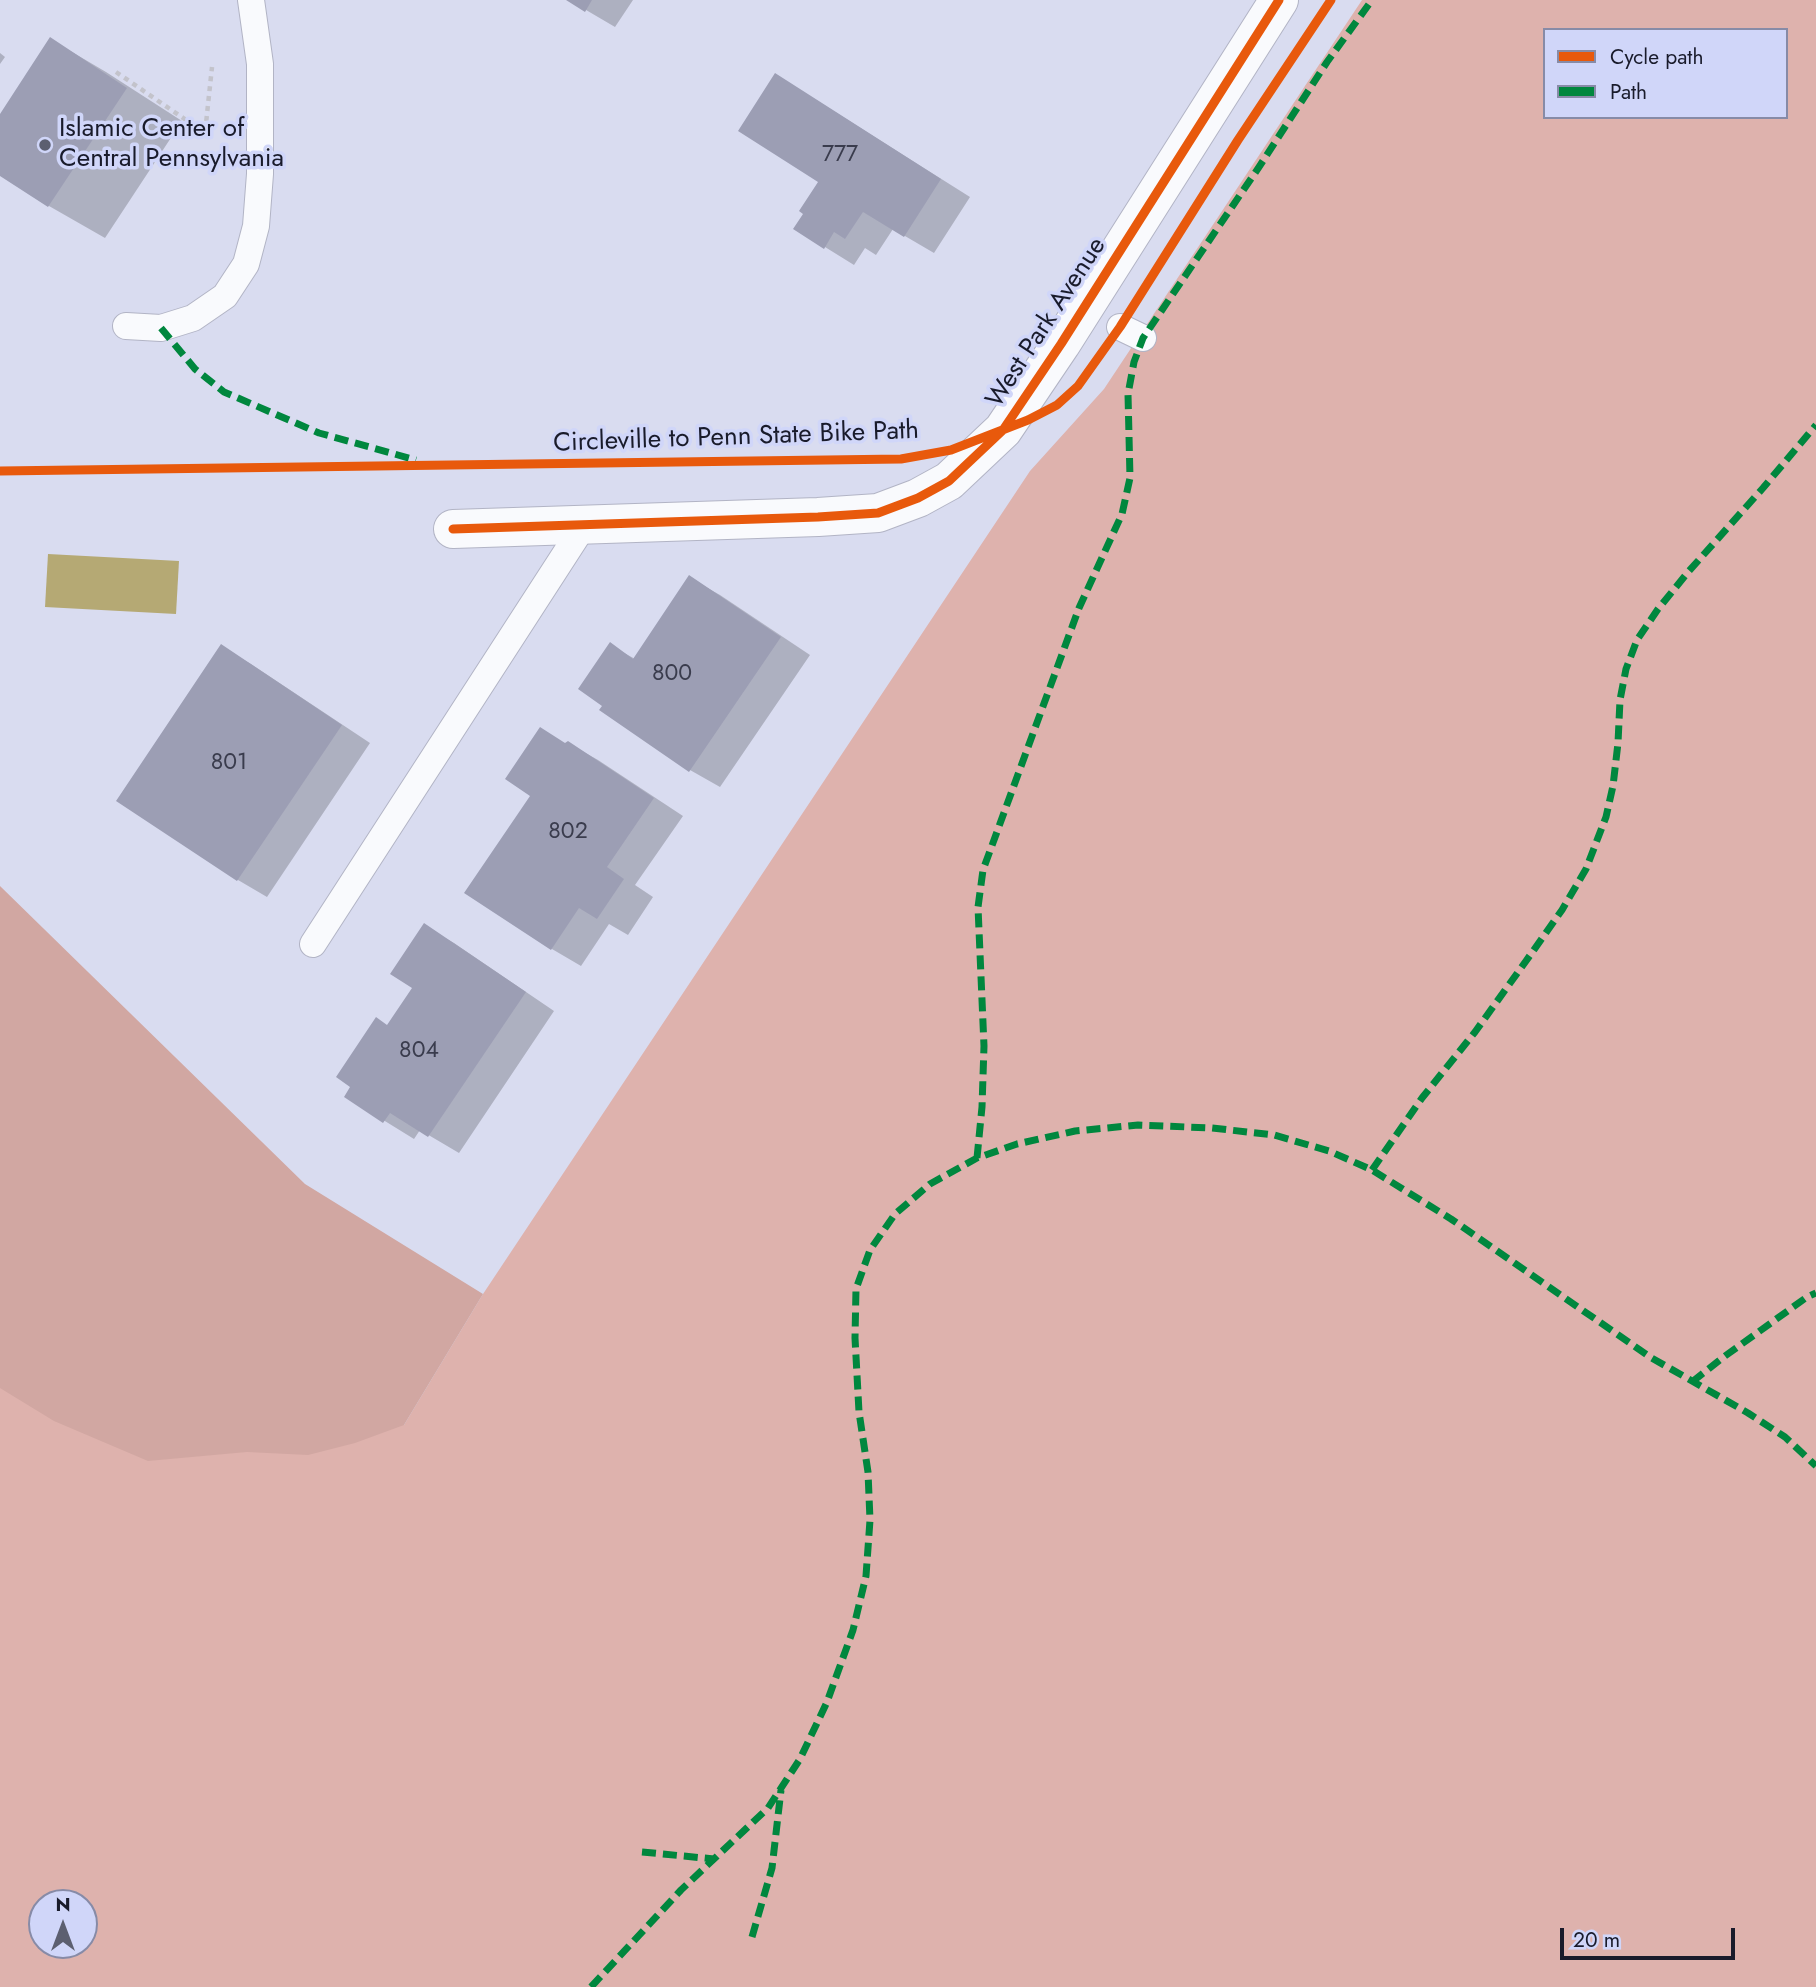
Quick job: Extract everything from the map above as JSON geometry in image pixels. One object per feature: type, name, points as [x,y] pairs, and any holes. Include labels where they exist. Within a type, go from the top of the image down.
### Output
[{"type":"street","name":"West Park Avenue","points":[[453,529],[878,513],[918,498],[949,481],[1003,430],[1068,333],[1279,0]]},
{"type":"lane","points":[[126,326],[161,328],[193,318],[225,296],[246,264],[256,226],[260,174],[260,64],[251,0]]},
{"type":"lane","points":[[313,944],[584,525]]},
{"type":"path","points":[[116,72],[205,133],[213,60]]},
{"type":"shaded area","points":[[1362,0],[1816,0],[1816,1987],[0,1987],[0,1127],[404,1425],[483,1294],[1030,471],[1104,389]]},
{"type":"shaded area","points":[[48,554],[179,561],[176,614],[45,607]]},
{"type":"shaded area","points":[[0,886],[305,1184],[483,1294],[404,1425],[355,1443],[308,1455],[247,1452],[148,1461],[54,1421],[0,1388]]},
{"type":"building","points":[[566,0],[592,0],[585,12]]},
{"type":"building","name":"Islamic Center of Central Pennsylvania","points":[[50,37],[127,88],[48,207],[0,176],[0,114]]},
{"type":"building","points":[[775,73],[941,179],[904,237],[863,212],[845,239],[834,232],[824,249],[793,229],[803,214],[799,211],[818,182],[738,131]]},
{"type":"building","points":[[689,575],[781,637],[689,772],[599,710],[602,706],[578,689],[610,642],[633,659]]},
{"type":"building","points":[[221,644],[342,725],[237,881],[116,801]]},
{"type":"building","points":[[540,727],[565,743],[568,741],[654,798],[607,867],[624,879],[597,919],[579,908],[551,950],[464,893],[530,796],[505,779]]},
{"type":"building","points":[[424,923],[526,992],[428,1137],[390,1113],[383,1123],[344,1097],[350,1087],[336,1077],[376,1017],[387,1025],[412,988],[390,974]]},
{"type":"marked path","points":[[977,1158],[984,1046],[978,907],[983,870],[1079,608],[1122,514],[1130,478],[1128,394],[1134,362],[1143,338],[1327,62],[1372,0]]},
{"type":"marked path","points":[[161,328],[195,369],[224,392],[319,433],[416,460]]},
{"type":"marked path","points":[[1372,1170],[1422,1098],[1475,1032],[1526,961],[1562,910],[1586,869],[1606,817],[1613,786],[1620,700],[1626,669],[1637,640],[1689,571],[1816,425]]},
{"type":"marked path","points":[[591,1987],[681,1890],[768,1808],[800,1759],[827,1702],[853,1630],[866,1576],[870,1520],[868,1472],[859,1412],[855,1338],[856,1289],[870,1250],[895,1214],[930,1184],[977,1158],[1017,1144],[1075,1131],[1138,1125],[1212,1128],[1274,1135],[1329,1151],[1372,1170],[1451,1219],[1650,1357],[1785,1437],[1816,1466]]},
{"type":"marked path","points":[[1692,1382],[1816,1293]]},
{"type":"marked path","points":[[752,1937],[772,1868],[781,1790]]},
{"type":"marked path","points":[[642,1852],[714,1859]]},
{"type":"cycle path","points":[[453,529],[878,513],[918,498],[949,481],[1003,430],[1061,344],[1279,0]]},
{"type":"cycle path","name":"Circleville to Penn State Bike Path","points":[[0,471],[901,459],[951,450],[1028,420],[1057,405],[1078,386],[1120,327],[1238,140],[1331,0]]},
{"type":"place","name":"Islamic Center of Central Pennsylvania","points":[[45,145]]}]
